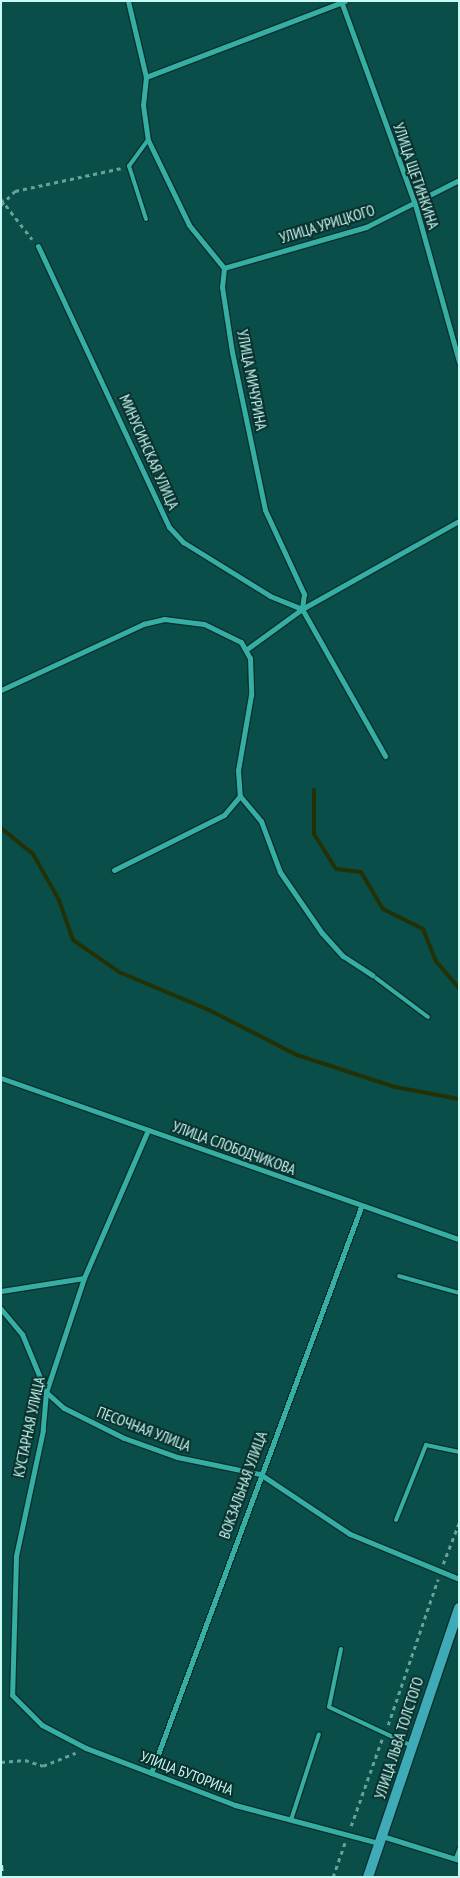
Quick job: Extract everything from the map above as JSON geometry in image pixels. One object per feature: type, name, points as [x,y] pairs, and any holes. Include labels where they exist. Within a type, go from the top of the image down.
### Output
[{"type":"main road","name":"УЛИЦА ЛЬВА ТОЛСТОГО","points":[[368,1877],[459,1608]]},
{"type":"street","points":[[128,1],[146,77],[143,105],[148,140],[189,225],[224,268]]},
{"type":"street","points":[[146,77],[342,2]]},
{"type":"street","name":"УЛИЦА ЩЕТИНКИНА","points":[[342,2],[415,204],[459,362]]},
{"type":"street","name":"УЛИЦА УРИЦКОГО","points":[[224,268],[366,228],[459,180]]},
{"type":"street","name":"МИНУСИНСКАЯ УЛИЦА","points":[[38,246],[169,527],[183,542],[270,596],[302,609]]},
{"type":"street","name":"УЛИЦА МИЧУРИНА","points":[[224,268],[222,287],[232,352],[265,510],[304,594],[302,609],[385,756]]},
{"type":"street","points":[[247,649],[302,609],[459,521]]},
{"type":"street","points":[[1,690],[143,624],[164,619],[204,624],[247,649]]},
{"type":"street","points":[[247,649],[251,695],[238,770],[240,796],[261,821],[280,872],[322,933],[343,956],[374,977]]},
{"type":"street","points":[[114,870],[224,815],[240,796]]},
{"type":"street","name":"УЛИЦА СЛОБОДЧИКОВА","points":[[1,1078],[361,1207],[459,1239]]},
{"type":"street","name":"КУСТАРНАЯ УЛИЦА","points":[[10,1686],[16,1556],[43,1430],[46,1392],[84,1278],[148,1130]]},
{"type":"street","name":"ВОКЗАЛЬНАЯ УЛИЦА","points":[[150,1773],[361,1207]]},
{"type":"street","points":[[1,1291],[84,1278]]},
{"type":"street","name":"ПЕСОЧНАЯ УЛИЦА","points":[[1,1309],[22,1334],[46,1392],[71,1412],[124,1438],[177,1457],[260,1474],[350,1534],[459,1579]]},
{"type":"street","name":"УЛИЦА БУТОРИНА","points":[[10,1686],[24,1711],[86,1748],[150,1773],[235,1805],[457,1859]]},
{"type":"lane","points":[[146,219],[129,166],[148,140]]},
{"type":"lane","points":[[374,977],[428,1017]]},
{"type":"lane","points":[[399,1276],[459,1293]]},
{"type":"lane","points":[[396,1520],[426,1445],[459,1452]]},
{"type":"lane","points":[[341,1649],[329,1708],[412,1746]]},
{"type":"lane","points":[[291,1820],[319,1734]]},
{"type":"lane","points":[[457,1859],[459,1850]]},
{"type":"path","points":[[1,205],[6,203],[15,191],[129,166]]},
{"type":"path","points":[[1,199],[38,246]]},
{"type":"path","points":[[349,1832],[459,1523]]},
{"type":"path","points":[[1,1762],[25,1760],[43,1766],[86,1748]]},
{"type":"path","points":[[333,1877],[346,1841]]},
{"type":"waterway","points":[[314,790],[314,834],[336,869],[361,872],[383,909],[423,929],[436,961],[459,988]]},
{"type":"waterway","points":[[1,828],[33,854],[59,900],[73,940],[119,972],[209,1010],[297,1055],[395,1087],[459,1099]]},
{"type":"railway","points":[[1,1865],[2,1877]]}]
